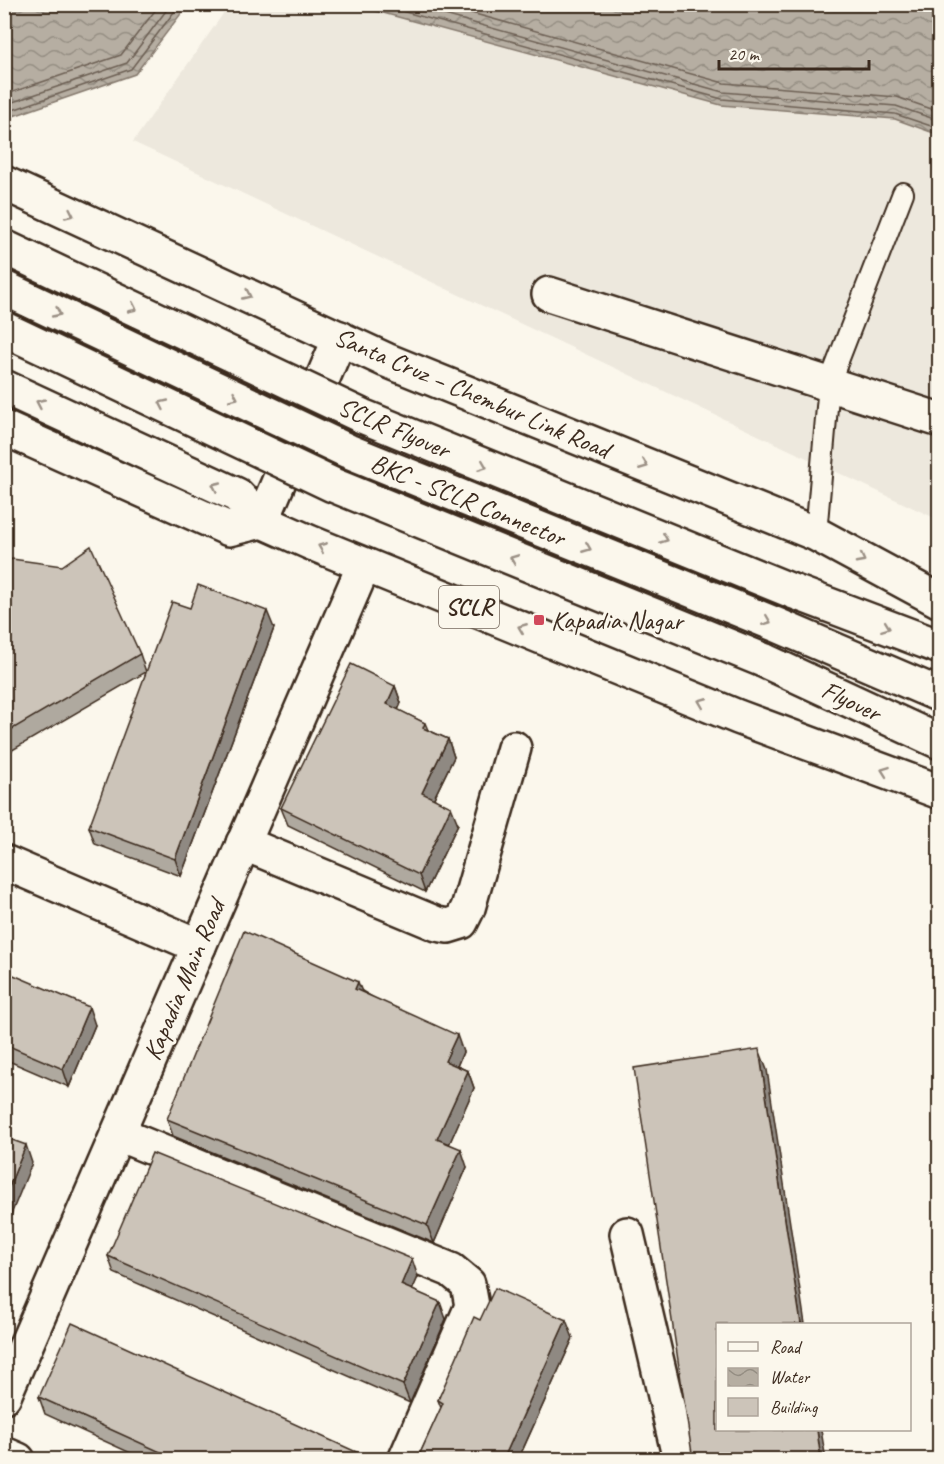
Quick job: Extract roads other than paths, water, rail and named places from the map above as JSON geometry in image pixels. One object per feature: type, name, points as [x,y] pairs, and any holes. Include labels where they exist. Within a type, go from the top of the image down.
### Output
[{"type":"main road","name":"Santa Cruz – Chembur Link Road","points":[[11,186],[386,360],[816,534],[939,601]]},
{"type":"main road","name":"SCLR Flyover","points":[[4,247],[362,416],[792,591],[939,647]]},
{"type":"main road","name":"BKC - SCLR Connector","points":[[4,288],[348,451],[777,625],[939,695]]},
{"type":"main road","points":[[549,294],[939,420]]},
{"type":"main road","name":"Flyover","points":[[4,330],[333,485],[763,660],[939,742]]},
{"type":"main road","points":[[262,520],[340,338]]},
{"type":"main road","points":[[4,387],[237,495],[262,520]]},
{"type":"main road","points":[[4,428],[229,529],[262,520]]},
{"type":"main road","name":"SCLR","points":[[262,520],[364,565],[738,717],[939,792]]},
{"type":"main road","name":"Kapadia Main Road","points":[[4,1396],[364,565]]},
{"type":"main road","points":[[243,843],[437,924],[448,926],[461,922],[468,908],[514,748]]},
{"type":"main road","points":[[4,862],[199,946]]},
{"type":"main road","points":[[118,1134],[451,1270],[468,1284],[472,1306],[405,1460]]},
{"type":"main road","points":[[627,1234],[680,1460]]},
{"type":"main road","points":[[4,1454],[18,1460]]},
{"type":"lane","points":[[816,534],[829,384],[903,193]]},
{"type":"water","points":[[4,5],[191,5],[186,7],[135,74],[5,119]]},
{"type":"water","points":[[354,5],[939,5],[939,135],[895,119],[721,105]]},
{"type":"place","name":"Kapadia Nagar","points":[[539,620]]}]
